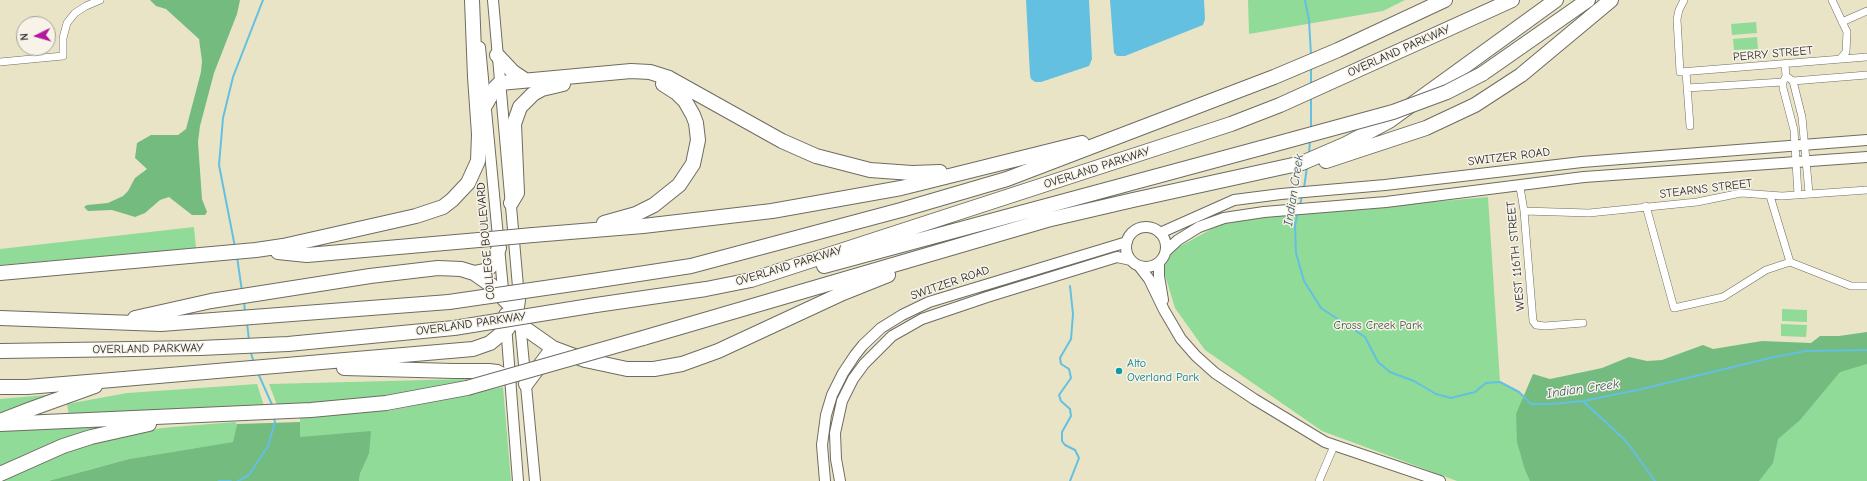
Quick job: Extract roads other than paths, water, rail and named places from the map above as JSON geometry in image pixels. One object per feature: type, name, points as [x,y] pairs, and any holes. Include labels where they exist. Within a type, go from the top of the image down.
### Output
[{"type":"highway","points":[[0,273],[256,250],[339,235],[421,215],[443,207],[468,183],[478,161],[479,147],[475,77],[474,0]]},
{"type":"highway","name":"OVERLAND PARKWAY","points":[[0,318],[160,324],[200,322],[449,302],[691,266],[901,210],[1007,179],[1274,77],[1338,50],[1445,0]]},
{"type":"highway","name":"OVERLAND PARKWAY","points":[[0,351],[200,348],[288,344],[454,328],[706,289],[750,280],[1161,148],[1231,124],[1280,105],[1512,0]]},
{"type":"highway","points":[[0,423],[182,417],[311,410],[386,403],[467,388],[1090,209],[1302,163],[1317,163],[1388,121],[1556,0]]},
{"type":"highway","points":[[750,280],[811,269],[1393,112],[1447,92],[1482,74],[1588,0]]},
{"type":"highway","points":[[1325,157],[1426,128],[1475,105],[1521,75],[1611,0]]},
{"type":"highway","points":[[497,55],[524,80]]},
{"type":"highway","points":[[486,104],[495,88],[500,83],[631,71],[650,72],[669,78],[782,142],[835,162],[870,170],[912,173],[974,170]]},
{"type":"highway","points":[[511,203],[518,193],[514,124],[520,107],[533,94],[551,86],[642,79],[661,83],[677,93],[689,107],[698,131],[693,164],[682,181],[663,199],[636,214],[607,223],[558,233]]},
{"type":"highway","points":[[256,250],[307,254],[643,226],[772,211],[901,188],[1148,126]]},
{"type":"highway","points":[[474,273],[484,271],[490,267],[499,248]]},
{"type":"highway","points":[[117,322],[211,301],[268,292],[416,270],[438,268],[461,270],[474,273],[491,285],[504,300],[513,320],[553,348],[585,360],[627,369],[654,369],[682,364],[718,351],[843,293],[913,266],[926,255]]},
{"type":"highway","points":[[0,391],[28,387],[474,349],[490,343],[513,320],[519,292]]},
{"type":"highway","points":[[526,384],[553,348]]},
{"type":"highway","points":[[298,365],[489,371],[497,372],[510,379]]},
{"type":"highway","points":[[0,423],[31,409],[112,380]]},
{"type":"highway","points":[[0,387],[28,387]]},
{"type":"highway","points":[[0,474],[43,454],[91,437],[182,417]]},
{"type":"main road","name":"COLLEGE BOULEVARD","points":[[474,0],[486,104],[504,300]]},
{"type":"main road","points":[[493,0],[519,292]]},
{"type":"main road","name":"SWITZER ROAD","points":[[825,481],[822,445],[824,425],[832,395],[843,374],[863,345],[873,335],[891,322],[929,302],[1127,242],[1129,237],[1138,229],[1150,227],[1160,233],[1234,200],[1281,194],[1385,185],[1582,162],[1867,140]]},
{"type":"main road","points":[[1164,310],[1158,276],[1159,263],[1166,251],[1178,240],[1200,227],[1224,218],[1332,206],[1386,202],[1584,177],[1867,157]]},
{"type":"main road","points":[[1160,233],[1164,238],[1166,251]]},
{"type":"main road","points":[[1127,242],[1128,255],[1149,279],[1164,310],[1188,348],[1215,373],[1306,432],[1334,446],[1440,481]]},
{"type":"main road","name":"SWITZER ROAD","points":[[840,481],[836,459],[836,423],[842,401],[852,379],[871,355],[901,330],[922,319],[987,297],[1117,257],[1135,263],[1153,266],[1159,263]]},
{"type":"main road","points":[[984,285],[987,297]]},
{"type":"main road","points":[[513,320],[510,379],[518,481]]},
{"type":"main road","points":[[513,320],[526,384],[535,481]]},
{"type":"main road","points":[[843,374],[852,379]]},
{"type":"street","points":[[0,62],[63,56],[63,38],[67,23],[75,13],[100,0]]},
{"type":"street","points":[[1684,0],[1679,10],[1677,19],[1683,72],[1687,88],[1690,126]]},
{"type":"street","points":[[1832,0],[1847,32],[1846,52],[1840,59]]},
{"type":"street","points":[[1842,22],[1867,11]]},
{"type":"street","name":"PERRY STREET","points":[[1683,72],[1867,57]]},
{"type":"street","points":[[1785,64],[1784,79],[1786,102],[1794,130],[1806,161],[1809,193]]},
{"type":"street","points":[[1687,88],[1784,79],[1793,81],[1867,75]]},
{"type":"street","points":[[1793,81],[1802,117],[1800,145],[1796,162],[1798,194]]},
{"type":"street","name":"WEST 116TH STREET","points":[[1519,185],[1522,192],[1524,211],[1533,321],[1536,324],[1545,326],[1583,323]]},
{"type":"street","name":"STEARNS STREET","points":[[1524,211],[1589,213],[1706,201],[1741,193],[1770,196],[1867,190]]},
{"type":"street","points":[[1770,196],[1790,262]]},
{"type":"street","points":[[1646,206],[1674,308],[1723,297],[1766,270],[1790,262],[1851,286],[1867,286]]},
{"type":"street","points":[[1318,481],[1334,446]]},
{"type":"water","points":[[1026,0],[1089,0],[1092,59],[1089,66],[1041,82],[1035,82],[1031,79]]},
{"type":"water","points":[[1110,0],[1204,0],[1205,19],[1203,25],[1125,56],[1117,56],[1114,53]]},
{"type":"waterway","points":[[235,247],[219,165],[223,118],[233,77],[263,0]]},
{"type":"waterway","name":"Indian Creek","points":[[1305,0],[1309,20],[1311,55]]},
{"type":"waterway","name":"Indian Creek","points":[[1311,67],[1311,85]]},
{"type":"waterway","name":"Indian Creek","points":[[1311,97],[1311,129]]},
{"type":"waterway","name":"Indian Creek","points":[[1309,155],[1310,139]]},
{"type":"waterway","name":"Indian Creek","points":[[1304,188],[1307,167]]},
{"type":"waterway","name":"Indian Creek","points":[[1300,206],[1302,195]]},
{"type":"waterway","name":"Indian Creek","points":[[1298,212],[1295,225],[1296,253],[1304,281],[1321,308],[1365,337],[1378,362],[1390,372],[1414,381],[1436,394],[1451,398],[1475,392],[1486,383],[1500,382],[1519,392],[1531,404],[1552,404],[1583,401],[1806,351],[1867,350]]},
{"type":"waterway","points":[[237,257],[242,291]]},
{"type":"waterway","points":[[1070,286],[1073,314],[1071,339],[1060,358],[1061,364],[1069,369],[1071,378],[1059,395],[1061,401],[1070,409],[1071,416],[1062,432],[1062,441],[1065,445],[1075,450],[1079,458],[1070,481]]},
{"type":"waterway","points":[[244,301],[245,312]]},
{"type":"waterway","points":[[247,323],[249,340]]},
{"type":"waterway","points":[[250,350],[254,363]]},
{"type":"waterway","points":[[258,373],[273,407]]},
{"type":"waterway","points":[[1583,401],[1626,441],[1655,481]]},
{"type":"waterway","points":[[238,481],[249,475],[268,446],[275,422],[274,418]]},
{"type":"waterway","points":[[219,481],[231,481]]},
{"type":"place","name":"Alto Overland Park","points":[[1119,371]]},
{"type":"park label","name":"Cross Creek Park","points":[[1378,326]]}]
